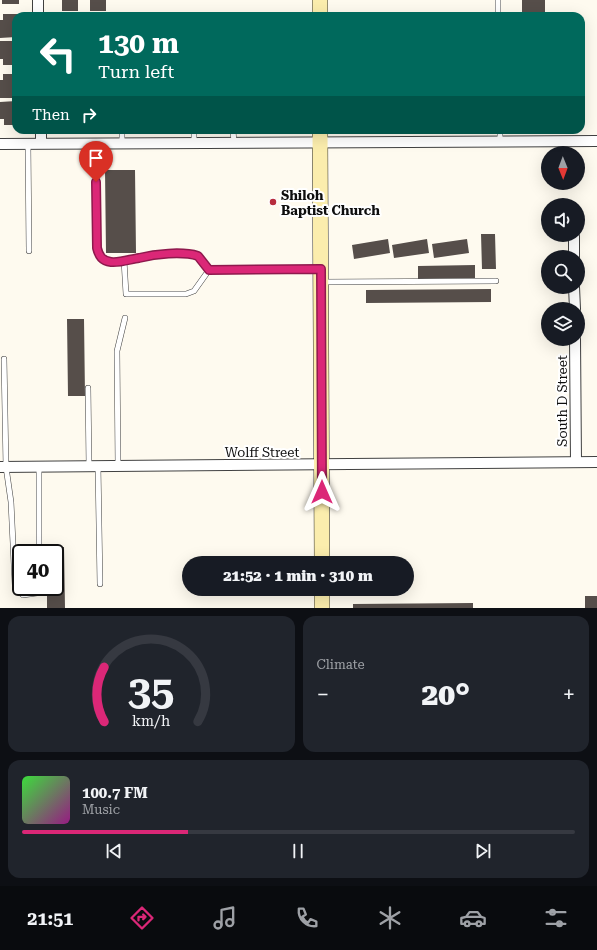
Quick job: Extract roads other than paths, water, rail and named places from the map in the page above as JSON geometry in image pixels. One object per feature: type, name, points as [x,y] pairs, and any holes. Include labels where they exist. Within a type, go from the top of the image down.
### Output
[{"type":"street","points":[[38,0],[38,12]]},
{"type":"street","points":[[320,0],[320,12]]},
{"type":"street","points":[[41,134],[41,144]]},
{"type":"street","points":[[320,136],[322,556]]},
{"type":"street","points":[[0,144],[234,143],[320,136],[500,142],[597,141]]},
{"type":"street","name":"South D Street","points":[[575,346],[576,462]]},
{"type":"street","name":"Wolff Street","points":[[3,467],[597,462]]},
{"type":"street","points":[[322,596],[322,608]]},
{"type":"lane","points":[[498,0],[498,12]]},
{"type":"lane","points":[[122,134],[122,143]]},
{"type":"lane","points":[[194,134],[194,143]]},
{"type":"lane","points":[[233,134],[234,143]]},
{"type":"lane","points":[[500,134],[500,142]]},
{"type":"lane","points":[[97,143],[98,252],[102,259],[111,262],[151,255],[192,255],[198,256],[209,270],[496,281]]},
{"type":"lane","points":[[28,144],[29,251]]},
{"type":"lane","points":[[124,260],[126,294],[186,294],[194,291],[209,270]]},
{"type":"lane","points":[[118,466],[117,351],[125,318]]},
{"type":"lane","points":[[4,359],[3,467],[11,502],[13,544]]},
{"type":"lane","points":[[88,388],[94,466],[100,584]]},
{"type":"lane","points":[[39,466],[39,544]]},
{"type":"place","name":"Shiloh Baptist Church","points":[[273,202]]}]
